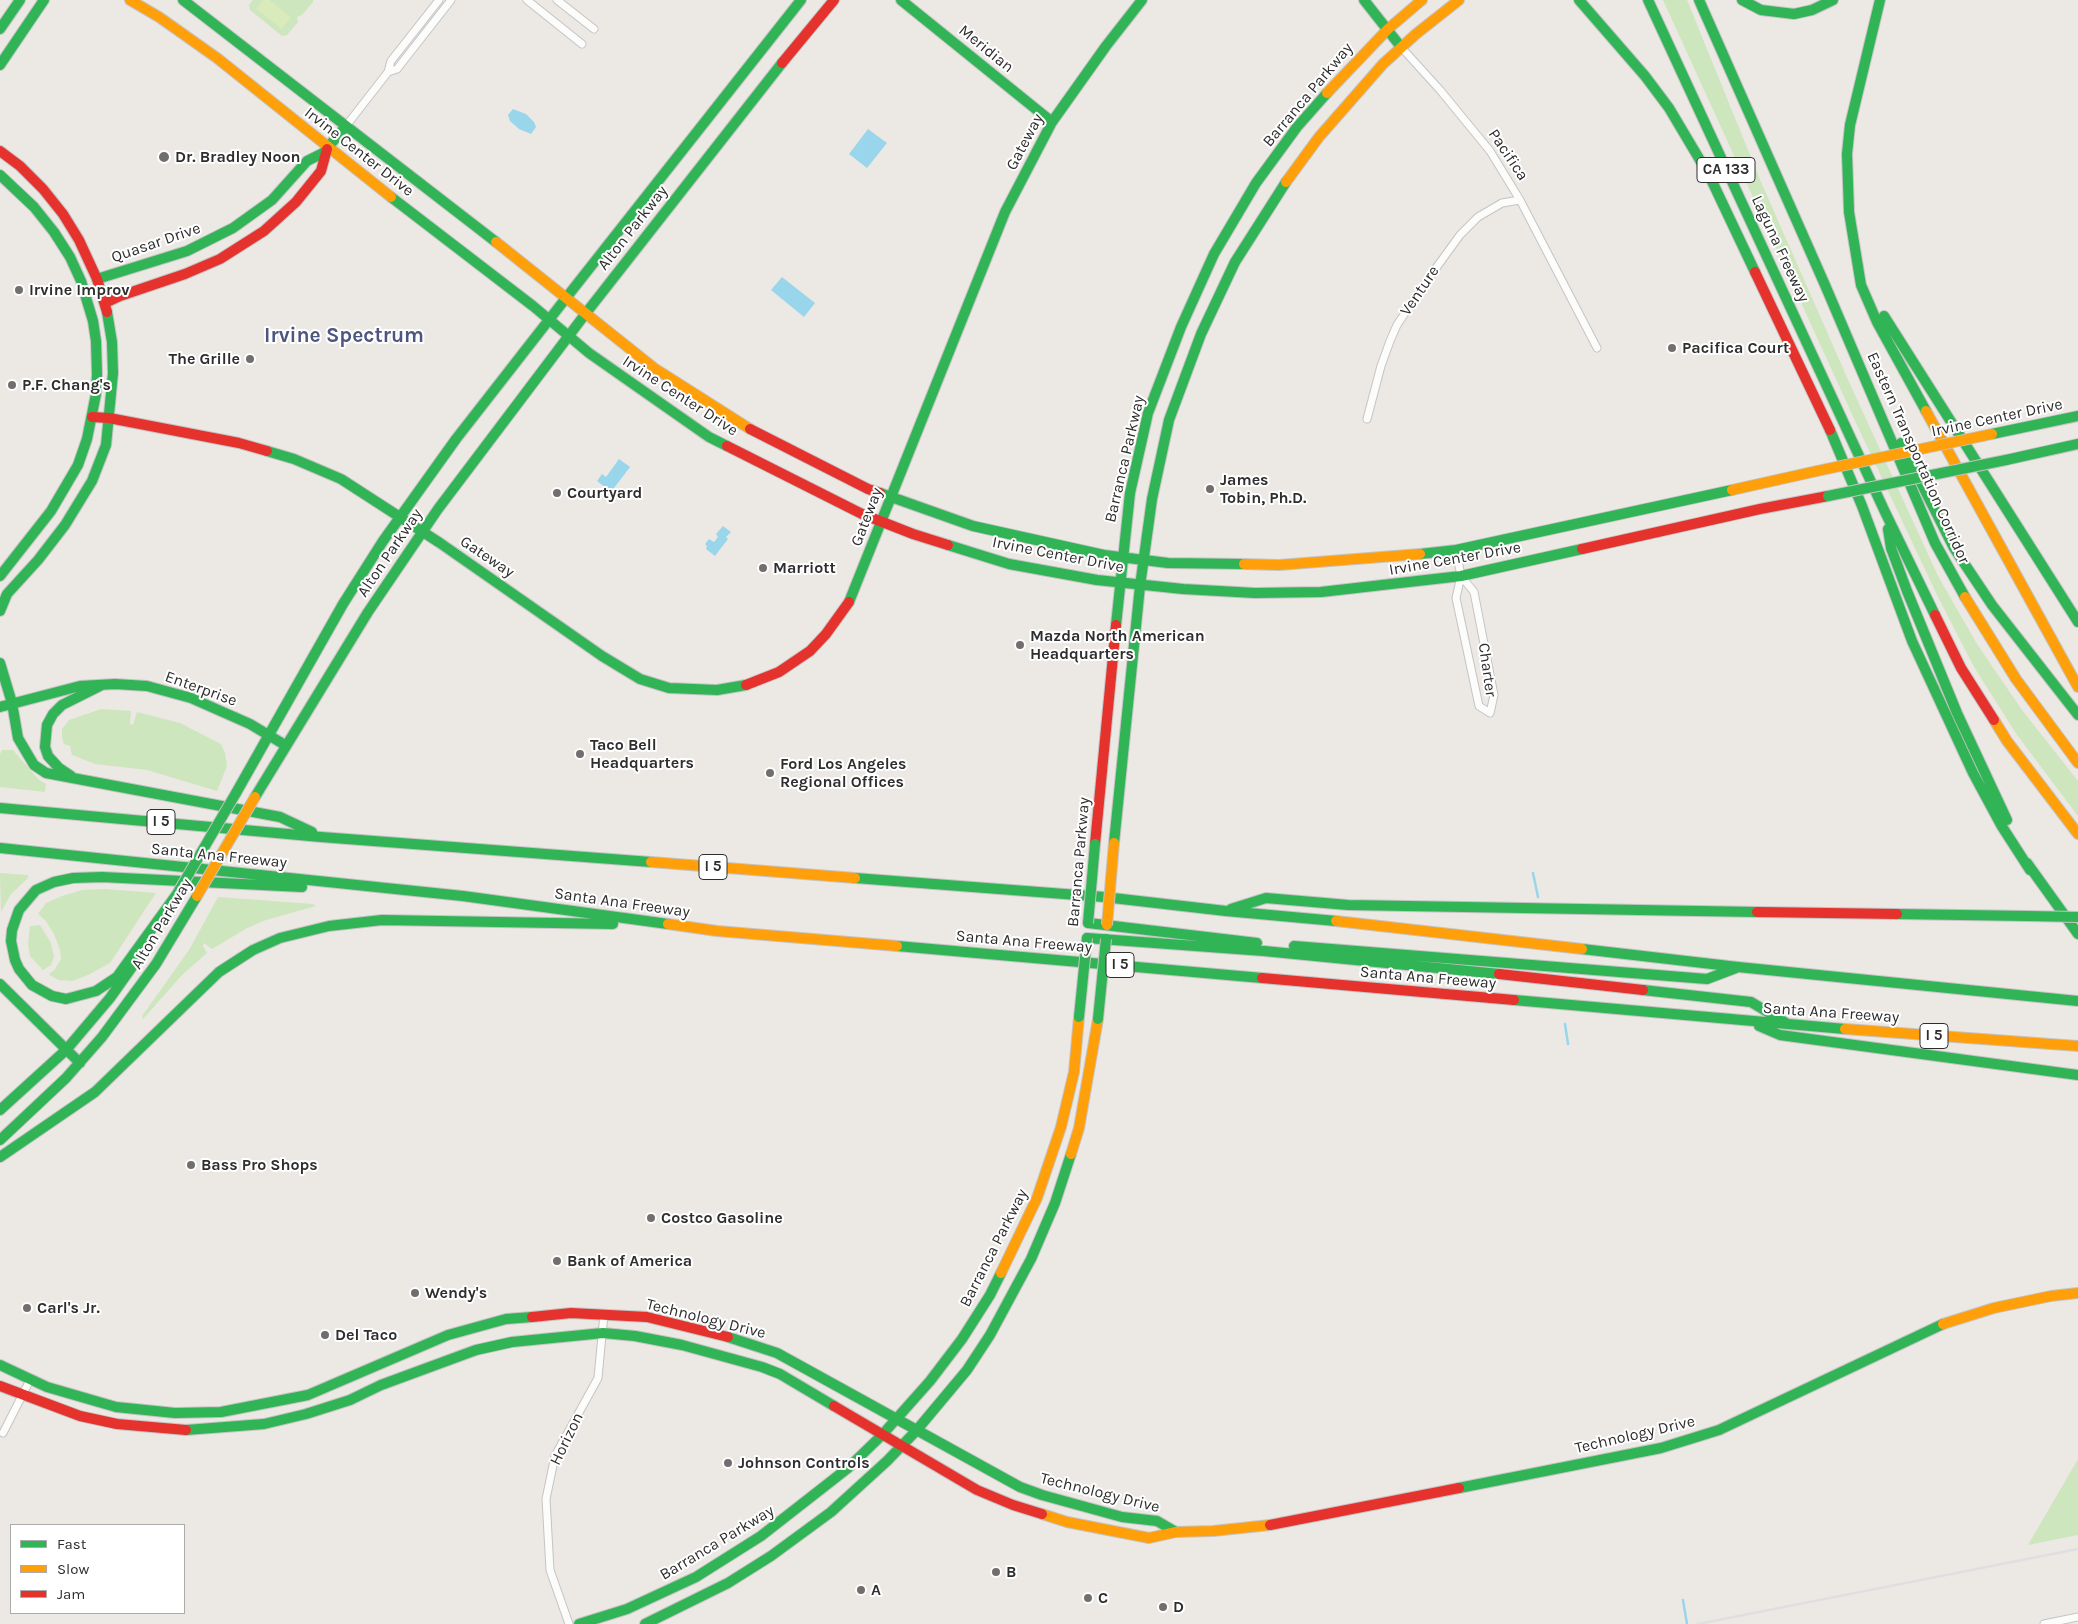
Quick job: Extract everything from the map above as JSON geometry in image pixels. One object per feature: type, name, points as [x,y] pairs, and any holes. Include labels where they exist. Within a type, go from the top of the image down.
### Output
[{"type":"main road","points":[[0,29],[20,0]]},
{"type":"main road","points":[[0,65],[44,0]]},
{"type":"main road","name":"Irvine Center Drive","points":[[130,0],[217,58],[328,148],[569,336],[633,385],[709,437],[788,478],[881,522],[1009,564],[1140,586],[1255,593],[1321,592],[1404,585],[1460,576],[1760,509],[2078,444]]},
{"type":"main road","name":"Irvine Center Drive","points":[[183,0],[451,206],[654,368],[739,424],[890,498],[1003,534],[1122,558],[1168,562],[1279,565],[1389,558],[1456,550],[2078,416]]},
{"type":"main road","name":"Alton Parkway","points":[[0,1110],[66,1050],[124,978],[177,894],[343,604],[400,517],[460,433],[801,0]]},
{"type":"main road","name":"Alton Parkway","points":[[0,1140],[80,1063],[116,1020],[145,981],[285,745],[368,612],[423,532],[475,458],[586,313],[765,83],[834,0]]},
{"type":"main road","name":"Meridian","points":[[901,0],[1052,122]]},
{"type":"main road","name":"Gateway","points":[[92,417],[109,418],[239,443],[294,459],[347,483],[423,532],[602,656],[640,679],[669,688],[717,690],[746,685],[779,672],[810,651],[847,607],[1005,212],[1052,122],[1100,54],[1142,0]]},
{"type":"main road","name":"Pacifica","points":[[1364,0],[1388,28],[1401,47]]},
{"type":"main road","name":"Barranca Parkway","points":[[579,1624],[627,1608],[696,1577],[761,1536],[848,1468],[882,1435],[930,1382],[971,1324],[1006,1264],[1037,1198],[1061,1127],[1074,1072],[1119,583],[1130,493],[1148,413],[1181,327],[1214,254],[1256,183],[1297,127],[1345,72],[1388,28],[1422,0]]},
{"type":"main road","name":"Barranca Parkway","points":[[645,1624],[728,1583],[802,1535],[860,1488],[916,1431],[967,1370],[990,1336],[1031,1259],[1055,1203],[1079,1128],[1098,1019],[1140,586],[1152,499],[1170,420],[1201,334],[1235,262],[1278,193],[1319,137],[1347,104],[1401,47],[1459,0]]},
{"type":"main road","points":[[1578,0],[1645,76],[1669,108],[1710,176],[1839,450],[1912,641],[1972,773],[2001,825],[2030,870],[2078,934]]},
{"type":"main road","name":"Laguna Freeway","points":[[1648,0],[1885,512]]},
{"type":"main road","name":"Laguna Freeway","points":[[1699,0],[1848,339]]},
{"type":"main road","points":[[1742,0],[1761,10],[1780,14],[1794,14],[1812,10],[1833,0]]},
{"type":"main road","points":[[1880,0],[1850,125],[1846,170],[1849,212],[1858,273],[1877,322],[2078,687]]},
{"type":"main road","points":[[104,304],[120,296],[185,274],[220,259],[264,231],[296,202],[320,171],[324,153],[346,126]]},
{"type":"main road","name":"Quasar Drive","points":[[97,279],[186,251],[210,241],[252,216],[272,200],[307,161],[328,148]]},
{"type":"main road","points":[[0,151],[31,176],[63,214],[79,240],[97,279],[104,304],[113,358],[109,418],[103,454],[84,496],[54,540],[7,594],[0,611]]},
{"type":"main road","points":[[0,175],[27,199],[48,223],[66,250],[90,310],[96,341],[97,381],[92,417],[84,451],[68,484],[51,511],[0,576]]},
{"type":"main road","points":[[1849,212],[1869,283],[1888,325],[2078,622]]},
{"type":"main road","points":[[252,216],[264,231]]},
{"type":"main road","points":[[1848,339],[1954,548],[1992,605],[2078,715]]},
{"type":"main road","name":"Eastern Transportation Corridor","points":[[1848,339],[1935,543],[1977,618],[2016,679],[2078,764]]},
{"type":"main road","points":[[1885,512],[1891,548],[1907,591],[1957,713],[2030,870]]},
{"type":"main road","points":[[1885,512],[1961,668],[2007,741],[2078,834]]},
{"type":"main road","points":[[0,663],[12,702],[18,738],[34,765],[46,773],[280,818],[322,837]]},
{"type":"main road","points":[[75,779],[59,768],[48,756],[45,747],[47,725],[53,714],[62,705],[102,685]]},
{"type":"main road","name":"Enterprise","points":[[12,702],[72,688],[102,685],[137,685],[173,692],[218,710],[285,745]]},
{"type":"main road","points":[[0,700],[12,702]]},
{"type":"main road","points":[[0,707],[12,702]]},
{"type":"main road","name":"Santa Ana Freeway","points":[[0,808],[322,837],[1104,897],[1226,911],[1376,924],[1738,968],[2078,1001]]},
{"type":"main road","name":"Santa Ana Freeway","points":[[0,848],[467,896],[718,931],[1791,1026],[2078,1046]]},
{"type":"main road","points":[[177,894],[117,977],[96,991],[66,999],[52,996],[32,985],[19,969],[15,960],[11,941],[12,930],[15,918],[24,902],[42,886],[73,878],[132,878],[467,896]]},
{"type":"main road","points":[[1226,911],[1266,898],[1357,905],[2078,917]]},
{"type":"main road","points":[[0,1157],[95,1092],[135,1055],[191,997],[219,972],[253,950],[296,933],[329,926],[382,920],[583,922],[718,931]]},
{"type":"main road","points":[[1088,923],[1264,947],[1751,1002],[1791,1026]]},
{"type":"main road","points":[[1087,938],[1264,947],[1707,980],[1738,968]]},
{"type":"main road","points":[[0,984],[80,1063]]},
{"type":"main road","points":[[1748,1022],[1780,1035],[2078,1075]]},
{"type":"main road","name":"Technology Drive","points":[[0,1386],[80,1416],[117,1424],[182,1430],[264,1424],[306,1414],[350,1400],[381,1385],[476,1350],[512,1342],[602,1333],[634,1336],[682,1345],[762,1367],[780,1374],[977,1490],[1050,1518],[1149,1538],[1176,1532],[1213,1531],[1277,1524],[1661,1448],[1719,1430],[1937,1326],[1994,1308],[2050,1296],[2078,1293]]},
{"type":"main road","name":"Technology Drive","points":[[0,1365],[47,1387],[116,1407],[174,1413],[221,1412],[308,1395],[448,1336],[506,1319],[571,1313],[647,1317],[722,1335],[777,1353],[1020,1487],[1122,1517],[1157,1521],[1176,1532]]},
{"type":"street","points":[[346,126],[388,72],[391,61],[439,0]]},
{"type":"street","points":[[388,72],[398,69],[451,0]]},
{"type":"street","points":[[527,0],[582,44]]},
{"type":"street","points":[[557,0],[594,29]]},
{"type":"street","name":"Pacifica","points":[[1401,47],[1440,90],[1490,151],[1520,200],[1597,348]]},
{"type":"street","name":"Venture","points":[[1367,419],[1381,366],[1397,324],[1434,270],[1460,234],[1478,217],[1502,204],[1520,200]]},
{"type":"street","name":"Charter","points":[[1456,550],[1460,576],[1456,598],[1480,706],[1490,713],[1494,695],[1474,592],[1460,576]]},
{"type":"street","name":"Horizon","points":[[569,1624],[550,1570],[546,1499],[555,1456],[597,1383],[604,1314]]},
{"type":"street","points":[[2,1433],[30,1380]]},
{"type":"street","points":[[2044,1624],[2078,1617]]},
{"type":"green space","points":[[253,0],[313,0],[313,2],[302,15],[297,17],[298,22],[287,35],[282,36],[250,10],[249,5]]},
{"type":"green space","points":[[263,0],[269,0],[291,17],[282,29],[256,9]]},
{"type":"green space","points":[[1663,0],[1687,0],[1761,182],[1850,384],[1938,576],[1977,644],[2022,710],[2078,781],[2078,816],[2017,735],[1974,667],[1937,595],[1856,423]]},
{"type":"green space","points":[[101,709],[131,711],[130,724],[133,725],[137,712],[180,723],[221,744],[227,766],[217,791],[147,770],[95,764],[72,755],[70,746],[64,744],[62,729],[69,720]]},
{"type":"green space","points":[[2,750],[13,750],[38,779],[46,784],[45,792],[0,787],[0,754]]},
{"type":"green space","points":[[0,873],[28,875],[28,878],[11,894],[1,912]]},
{"type":"green space","points":[[105,889],[156,893],[110,963],[72,981],[59,980],[51,976],[49,974],[55,969],[61,959],[60,950],[54,934],[45,920],[38,914],[46,903],[62,896],[82,890]]},
{"type":"green space","points":[[218,897],[313,904],[316,906],[266,920],[247,928],[212,949],[204,943],[203,946],[207,953],[183,974],[143,1019],[142,1016],[189,950]]},
{"type":"green space","points":[[40,925],[51,943],[54,957],[51,965],[43,970],[30,956],[28,944],[30,926]]},
{"type":"green space","points":[[2078,1459],[2078,1535],[2028,1545]]},
{"type":"water","points":[[513,109],[526,114],[534,122],[536,127],[531,134],[519,129],[510,121],[508,115]]},
{"type":"water","points":[[868,129],[887,143],[867,168],[849,154]]},
{"type":"water","points":[[782,277],[815,303],[804,317],[771,290]]},
{"type":"water","points":[[619,459],[630,467],[611,492],[597,481],[602,474],[606,477]]},
{"type":"water","points":[[723,526],[731,532],[715,556],[706,549],[707,546],[705,544],[709,539],[714,542],[718,537],[716,534]]},
{"type":"waterway","points":[[1533,873],[1538,897]]},
{"type":"waterway","points":[[1565,1024],[1568,1044]]},
{"type":"waterway","points":[[1683,1600],[1687,1624]]},
{"type":"railway","points":[[1698,1624],[2078,1549]]},
{"type":"traffic: fast","points":[[0,29],[20,0]]},
{"type":"traffic: fast","points":[[0,65],[44,0]]},
{"type":"traffic: fast","points":[[183,0],[496,242]]},
{"type":"traffic: fast","points":[[566,298],[801,0]]},
{"type":"traffic: fast","points":[[901,0],[1052,122]]},
{"type":"traffic: fast","points":[[849,602],[1005,212],[1052,122],[1106,46],[1142,0]]},
{"type":"traffic: fast","points":[[1364,0],[1401,47]]},
{"type":"traffic: fast","points":[[1579,0],[1645,76],[1669,108],[1710,177],[1755,272]]},
{"type":"traffic: fast","points":[[1648,0],[1885,512],[1935,615]]},
{"type":"traffic: fast","points":[[1699,0],[1825,285],[1935,543],[1965,597]]},
{"type":"traffic: fast","points":[[1742,0],[1761,10],[1794,14],[1812,10],[1833,0]]},
{"type":"traffic: fast","points":[[1880,0],[1850,125],[1847,154],[1849,212],[1861,285],[1877,322],[1926,411]]},
{"type":"traffic: fast","points":[[586,313],[782,63]]},
{"type":"traffic: fast","points":[[1116,625],[1130,493],[1148,413],[1181,327],[1214,254],[1256,183],[1297,127],[1327,93]]},
{"type":"traffic: fast","points":[[97,279],[187,251],[233,228],[272,200],[307,161],[323,153],[346,126]]},
{"type":"traffic: fast","points":[[0,175],[34,207],[54,232],[70,257],[81,281],[93,321],[97,374],[96,394],[87,439],[78,465],[51,511],[0,576]]},
{"type":"traffic: fast","points":[[1114,843],[1140,586],[1152,499],[1169,420],[1201,334],[1235,262],[1286,182]]},
{"type":"traffic: fast","points":[[391,197],[533,306],[589,353],[709,437],[727,446]]},
{"type":"traffic: fast","points":[[236,793],[343,604],[383,541],[456,439],[566,298]]},
{"type":"traffic: fast","points":[[0,611],[7,594],[38,560],[65,525],[92,481],[106,445],[113,373],[112,342],[107,312]]},
{"type":"traffic: fast","points":[[255,797],[368,612],[438,509],[586,313]]},
{"type":"traffic: fast","points":[[1884,316],[2078,622]]},
{"type":"traffic: fast","points":[[1992,434],[2078,416]]},
{"type":"traffic: fast","points":[[1830,430],[1862,506],[1912,641],[1973,773],[2001,825],[2030,870]]},
{"type":"traffic: fast","points":[[1901,443],[1954,548],[1992,605],[2078,715]]},
{"type":"traffic: fast","points":[[2006,460],[2078,444]]},
{"type":"traffic: fast","points":[[267,451],[294,459],[341,479],[440,543],[602,656],[640,679],[669,688],[717,690],[746,685]]},
{"type":"traffic: fast","points":[[1828,496],[2006,460]]},
{"type":"traffic: fast","points":[[1420,554],[1456,550],[1732,490]]},
{"type":"traffic: fast","points":[[880,493],[973,526],[1104,555],[1168,563],[1244,564]]},
{"type":"traffic: fast","points":[[1888,529],[1891,548],[1907,591],[1957,713],[2007,820]]},
{"type":"traffic: fast","points":[[948,545],[1009,564],[1097,580],[1183,589],[1255,593],[1321,592],[1461,576],[1582,549]]},
{"type":"traffic: fast","points":[[0,663],[12,703]]},
{"type":"traffic: fast","points":[[0,707],[80,686],[115,684],[147,686],[191,698],[250,724],[285,745]]},
{"type":"traffic: fast","points":[[71,776],[59,768],[48,756],[45,747],[47,725],[53,714],[62,705],[102,685]]},
{"type":"traffic: fast","points":[[12,703],[18,738],[34,765],[46,773],[280,817],[312,832]]},
{"type":"traffic: fast","points":[[177,894],[236,793]]},
{"type":"traffic: fast","points":[[0,808],[321,837],[651,862]]},
{"type":"traffic: fast","points":[[1088,923],[1095,844]]},
{"type":"traffic: fast","points":[[0,848],[463,896],[668,924]]},
{"type":"traffic: fast","points":[[2027,863],[2078,934]]},
{"type":"traffic: fast","points":[[177,894],[117,977],[96,991],[66,999],[52,996],[32,985],[19,969],[15,960],[11,941],[12,930],[19,910],[36,890],[54,882],[73,878],[102,877],[302,887]]},
{"type":"traffic: fast","points":[[855,878],[1104,897],[1336,921]]},
{"type":"traffic: fast","points":[[0,1140],[66,1078],[102,1037],[156,964],[197,896]]},
{"type":"traffic: fast","points":[[1231,909],[1266,898],[1348,905],[1757,912]]},
{"type":"traffic: fast","points":[[1897,914],[2027,916]]},
{"type":"traffic: fast","points":[[2027,916],[2078,917]]},
{"type":"traffic: fast","points":[[0,1157],[95,1092],[219,972],[253,950],[280,938],[329,926],[382,920],[613,924]]},
{"type":"traffic: fast","points":[[1088,923],[1257,943]]},
{"type":"traffic: fast","points":[[1087,938],[1264,951],[1499,974]]},
{"type":"traffic: fast","points":[[1079,1017],[1087,938]]},
{"type":"traffic: fast","points":[[1098,1019],[1106,939]]},
{"type":"traffic: fast","points":[[897,946],[1262,978]]},
{"type":"traffic: fast","points":[[1294,946],[1707,979],[1736,968]]},
{"type":"traffic: fast","points":[[1582,949],[1738,967],[2078,1001]]},
{"type":"traffic: fast","points":[[0,1110],[66,1050],[110,998],[139,957]]},
{"type":"traffic: fast","points":[[0,984],[80,1063]]},
{"type":"traffic: fast","points":[[1643,990],[1751,1002],[1786,1023]]},
{"type":"traffic: fast","points":[[1514,1000],[1845,1029]]},
{"type":"traffic: fast","points":[[1759,1026],[1780,1035],[2078,1075]]},
{"type":"traffic: fast","points":[[645,1624],[728,1583],[771,1556],[831,1512],[887,1461],[916,1431],[967,1370],[990,1335],[1031,1259],[1055,1203],[1071,1154]]},
{"type":"traffic: fast","points":[[579,1624],[627,1609],[696,1577],[761,1536],[848,1468],[882,1435],[930,1381],[962,1339],[990,1295],[1001,1273]]},
{"type":"traffic: fast","points":[[0,1365],[47,1387],[116,1407],[175,1413],[221,1412],[308,1395],[448,1335],[506,1319],[532,1317]]},
{"type":"traffic: fast","points":[[1459,1488],[1661,1448],[1719,1430],[1943,1324]]},
{"type":"traffic: fast","points":[[186,1430],[264,1424],[306,1414],[350,1400],[381,1385],[476,1350],[512,1342],[603,1333],[635,1336],[682,1345],[762,1367],[780,1374],[834,1406]]},
{"type":"traffic: fast","points":[[728,1337],[777,1353],[1020,1487],[1122,1517],[1157,1521],[1176,1532]]},
{"type":"traffic: slow","points":[[130,0],[159,17],[217,58],[391,197]]},
{"type":"traffic: slow","points":[[1327,93],[1388,29],[1422,0]]},
{"type":"traffic: slow","points":[[1286,182],[1319,137],[1383,64],[1416,34],[1459,0]]},
{"type":"traffic: slow","points":[[496,242],[654,368],[750,429]]},
{"type":"traffic: slow","points":[[1926,411],[2078,687]]},
{"type":"traffic: slow","points":[[1817,471],[1992,434]]},
{"type":"traffic: slow","points":[[1732,490],[1817,471]]},
{"type":"traffic: slow","points":[[1244,564],[1279,565],[1420,554]]},
{"type":"traffic: slow","points":[[1965,597],[2016,679],[2078,763]]},
{"type":"traffic: slow","points":[[1994,720],[2007,741],[2078,834]]},
{"type":"traffic: slow","points":[[197,896],[255,797]]},
{"type":"traffic: slow","points":[[1107,925],[1114,843]]},
{"type":"traffic: slow","points":[[651,862],[855,878]]},
{"type":"traffic: slow","points":[[1336,921],[1582,949]]},
{"type":"traffic: slow","points":[[668,924],[717,931],[897,946]]},
{"type":"traffic: slow","points":[[1001,1273],[1037,1198],[1061,1127],[1074,1072],[1079,1017]]},
{"type":"traffic: slow","points":[[1071,1154],[1079,1128],[1098,1019]]},
{"type":"traffic: slow","points":[[1845,1029],[2078,1046]]},
{"type":"traffic: slow","points":[[1943,1324],[1994,1308],[2051,1296],[2078,1293]]},
{"type":"traffic: slow","points":[[1042,1514],[1067,1522],[1149,1538],[1176,1532],[1213,1531],[1270,1525]]},
{"type":"traffic: jam","points":[[782,63],[834,0]]},
{"type":"traffic: jam","points":[[105,303],[185,274],[220,259],[264,231],[296,202],[321,171],[327,149]]},
{"type":"traffic: jam","points":[[0,151],[20,166],[43,189],[63,214],[79,240],[97,279],[107,312]]},
{"type":"traffic: jam","points":[[1755,272],[1830,430]]},
{"type":"traffic: jam","points":[[92,417],[109,418],[239,443],[267,451]]},
{"type":"traffic: jam","points":[[750,429],[868,489],[880,493]]},
{"type":"traffic: jam","points":[[727,446],[862,514],[913,534],[948,545]]},
{"type":"traffic: jam","points":[[1582,549],[1760,509],[1828,496]]},
{"type":"traffic: jam","points":[[746,685],[779,672],[810,651],[826,634],[849,602]]},
{"type":"traffic: jam","points":[[1935,615],[1961,668],[1994,720]]},
{"type":"traffic: jam","points":[[1095,844],[1116,625]]},
{"type":"traffic: jam","points":[[1757,912],[1897,914]]},
{"type":"traffic: jam","points":[[1499,974],[1643,990]]},
{"type":"traffic: jam","points":[[1262,978],[1514,1000]]},
{"type":"traffic: jam","points":[[532,1317],[571,1313],[647,1317],[728,1337]]},
{"type":"traffic: jam","points":[[0,1386],[80,1416],[117,1424],[186,1430]]},
{"type":"traffic: jam","points":[[834,1406],[977,1490],[1013,1505],[1042,1514]]},
{"type":"traffic: jam","points":[[1270,1525],[1459,1488]]},
{"type":"place","name":"Dr. Bradley Noon","points":[[164,157]]},
{"type":"place","name":"Irvine Improv","points":[[19,290]]},
{"type":"place","name":"Pacifica Court","points":[[1672,348]]},
{"type":"place","name":"The Grille","points":[[250,359]]},
{"type":"place","name":"P.F. Chang's","points":[[12,385]]},
{"type":"place","name":"James Tobin, Ph.D.","points":[[1210,489]]},
{"type":"place","name":"Courtyard","points":[[557,493]]},
{"type":"place","name":"Marriott","points":[[763,568]]},
{"type":"place","name":"Mazda North American Headquarters","points":[[1020,645]]},
{"type":"place","name":"Taco Bell Headquarters","points":[[580,754]]},
{"type":"place","name":"Ford Los Angeles Regional Offices","points":[[770,773]]},
{"type":"place","name":"Bass Pro Shops","points":[[191,1165]]},
{"type":"place","name":"Costco Gasoline","points":[[651,1218]]},
{"type":"place","name":"Bank of America","points":[[557,1261]]},
{"type":"place","name":"Wendy's","points":[[415,1293]]},
{"type":"place","name":"Carl's Jr.","points":[[27,1308]]},
{"type":"place","name":"Del Taco","points":[[325,1335]]},
{"type":"place","name":"Johnson Controls","points":[[728,1463]]},
{"type":"place","name":"B","points":[[996,1572]]},
{"type":"place","name":"A","points":[[861,1590]]},
{"type":"place","name":"C","points":[[1088,1598]]},
{"type":"place","name":"D","points":[[1163,1607]]},
{"type":"district","name":"Irvine Spectrum","points":[[344,336]]}]
